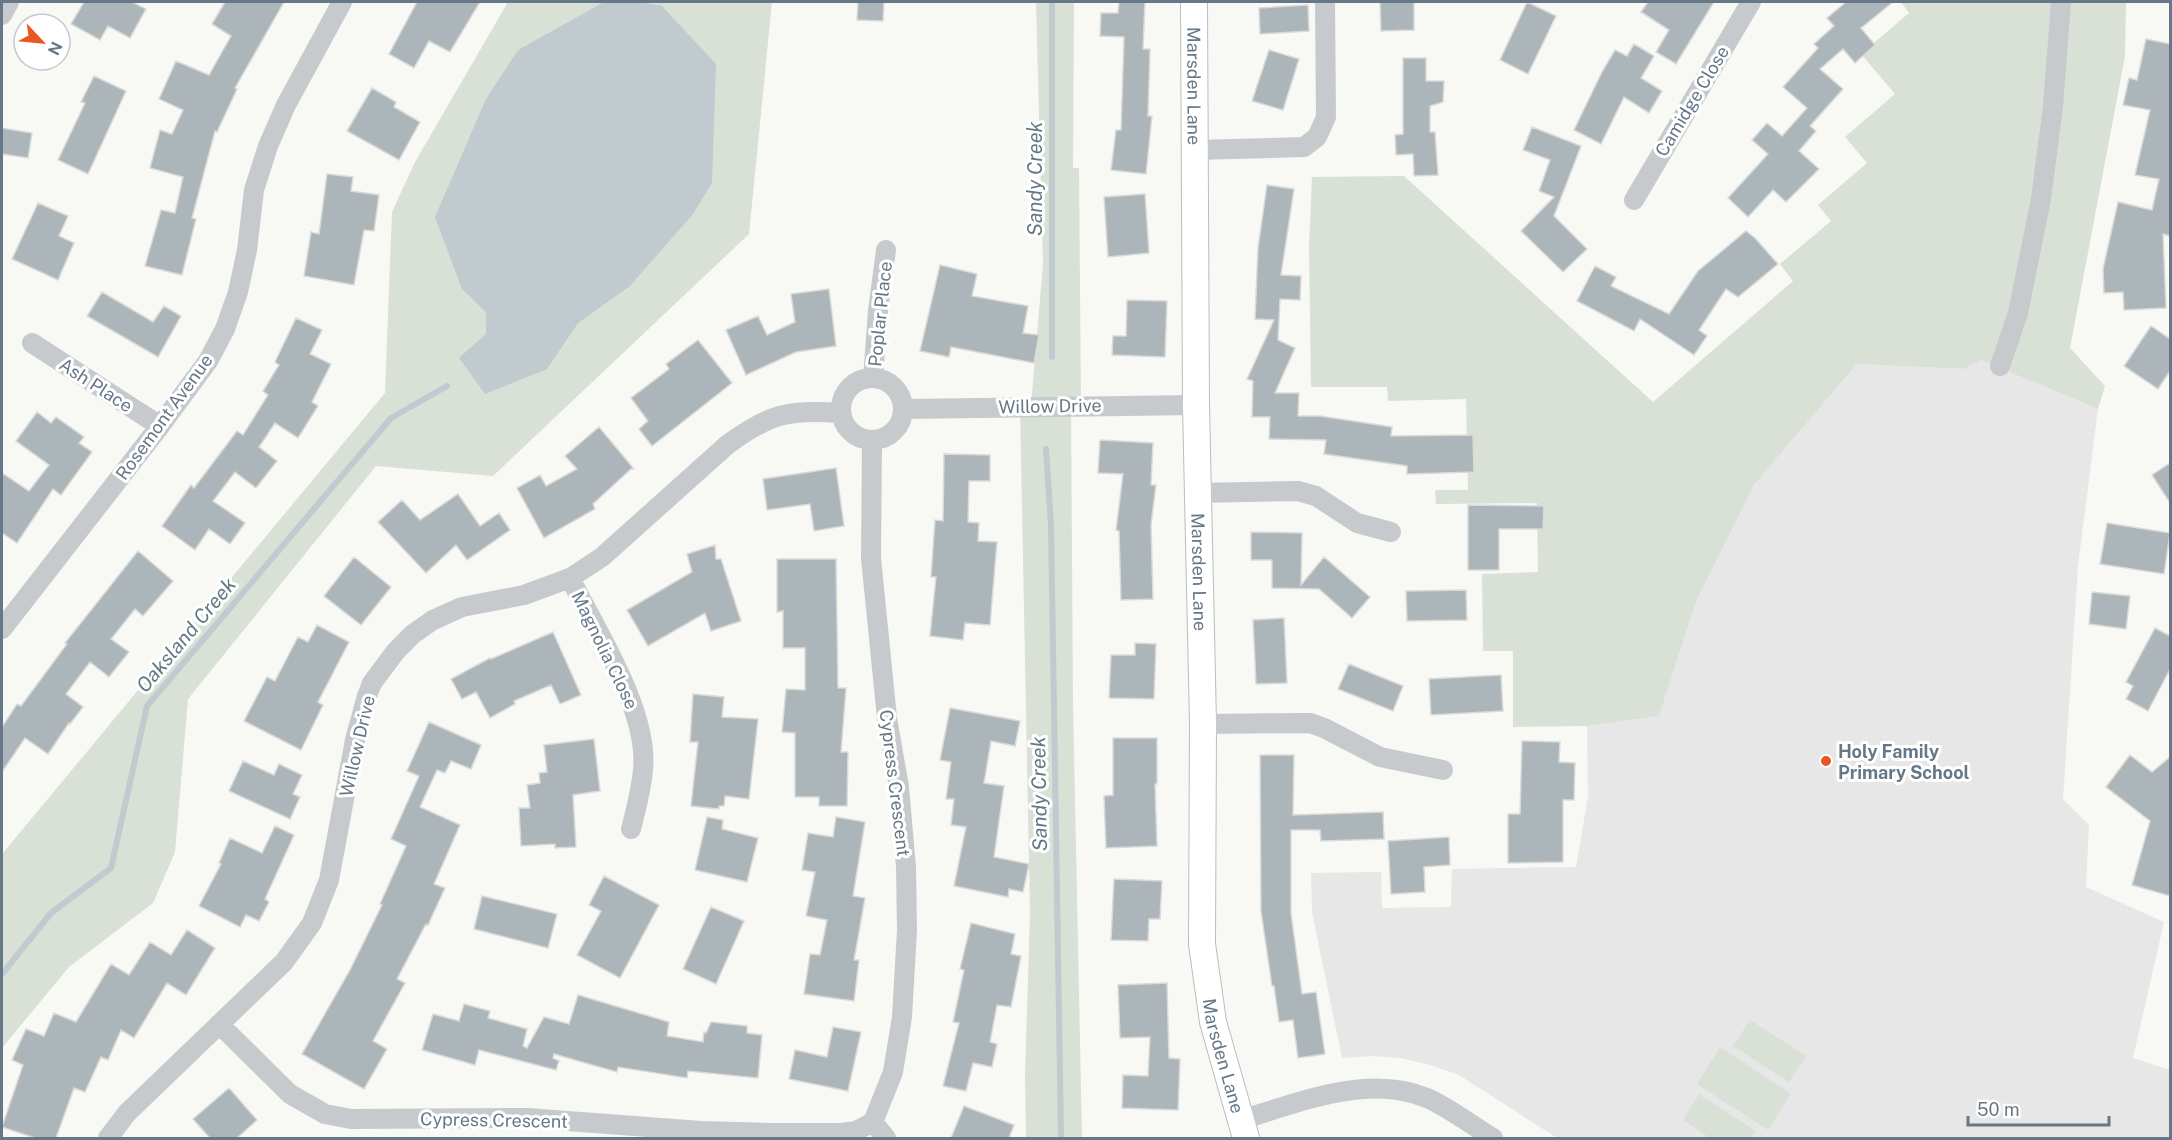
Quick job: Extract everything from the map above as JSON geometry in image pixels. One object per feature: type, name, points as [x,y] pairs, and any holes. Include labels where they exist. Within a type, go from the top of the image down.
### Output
[{"type":"main road","name":"Marsden Lane","points":[[1194,2],[1196,405],[1203,724],[1202,944],[1213,1022],[1243,1129]]},
{"type":"street","points":[[2,15],[9,2]]},
{"type":"street","points":[[1195,150],[1304,147],[1317,137],[1326,117],[1325,2]]},
{"type":"street","name":"Camidge Close","points":[[1634,200],[1751,2]]},
{"type":"street","points":[[2000,366],[2018,313],[2041,199],[2053,106],[2061,2]]},
{"type":"street","name":"Rosemont Avenue","points":[[2,629],[208,361],[225,329],[238,292],[254,190],[268,146],[286,105],[342,5]]},
{"type":"street","name":"Poplar Place","points":[[873,378],[886,250]]},
{"type":"street","name":"Ash Place","points":[[32,343],[160,426]]},
{"type":"street","points":[[873,378],[885,381],[895,388],[901,398],[903,409],[894,431],[884,438],[872,441],[861,439],[851,433],[840,413],[842,399],[849,387],[860,380],[873,378]]},
{"type":"street","name":"Willow Drive","points":[[903,409],[1196,405]]},
{"type":"street","name":"Willow Drive","points":[[108,1138],[127,1113],[284,962],[312,923],[329,880],[355,740],[367,696],[372,683],[396,651],[413,634],[433,620],[462,607],[524,595],[570,578],[602,557],[727,445],[769,418],[807,410],[840,413]]},
{"type":"street","name":"Cypress Crescent","points":[[219,1024],[290,1094],[325,1114],[351,1119],[527,1118],[701,1131],[771,1133],[842,1133],[856,1131],[873,1122],[893,1072],[902,1017],[907,930],[906,867],[900,787],[887,718],[872,558],[872,441]]},
{"type":"street","points":[[1198,493],[1298,491],[1308,493],[1325,501],[1357,524],[1391,532]]},
{"type":"street","name":"Magnolia Close","points":[[570,578],[635,708],[644,768],[631,829]]},
{"type":"street","points":[[1203,724],[1310,723],[1380,757],[1443,770]]},
{"type":"street","points":[[1243,1129],[1349,1089],[1390,1087],[1427,1098],[1493,1138]]},
{"type":"street","points":[[873,1122],[886,1138]]},
{"type":"shaded area","points":[[508,2],[772,2],[749,234],[493,476],[376,466],[188,699],[175,852],[153,903],[69,967],[2,1048],[2,854],[385,393],[392,212],[415,162]]},
{"type":"shaded area","points":[[604,2],[639,2],[662,6],[716,64],[712,183],[693,214],[630,286],[578,323],[547,369],[485,394],[459,358],[486,334],[486,312],[462,289],[435,217],[486,99],[518,50]]},
{"type":"shaded area","points":[[1036,2],[1074,2],[1073,168],[1079,168],[1081,406],[1071,406],[1073,703],[1082,1138],[1026,1138],[1025,1075],[1030,913],[1020,407],[1031,406],[1043,264]]},
{"type":"shaded area","points":[[1901,2],[2126,2],[2125,56],[2070,348],[2105,386],[2098,409],[1981,360],[1964,369],[1857,364],[1754,485],[1696,602],[1659,716],[1587,726],[1513,727],[1513,651],[1483,651],[1482,574],[1538,572],[1537,503],[1436,504],[1435,490],[1468,490],[1466,399],[1388,401],[1387,387],[1311,387],[1309,247],[1312,177],[1404,176],[1653,402],[1793,281],[1780,264],[1831,221],[1818,205],[1867,163],[1845,137],[1895,94],[1861,54],[1909,13]]},
{"type":"shaded area","name":"Holy Family Primary School","points":[[1981,360],[2098,409],[2078,566],[2063,799],[2089,825],[2086,887],[2164,922],[2133,1058],[2170,1070],[2170,1138],[1557,1138],[1459,1075],[1400,1058],[1371,1056],[1342,1058],[1312,912],[1311,873],[1381,872],[1382,908],[1451,907],[1452,869],[1576,867],[1588,797],[1587,726],[1659,716],[1696,602],[1754,485],[1857,364],[1964,369]]},
{"type":"shaded area","points":[[1750,1020],[1806,1056],[1789,1082],[1733,1046]]},
{"type":"shaded area","points":[[1720,1047],[1791,1094],[1768,1130],[1697,1084]]},
{"type":"shaded area","points":[[1699,1094],[1756,1131],[1750,1138],[1710,1138],[1683,1120]]},
{"type":"building","points":[[84,2],[132,2],[146,9],[130,38],[108,26],[100,40],[72,25]]},
{"type":"building","points":[[225,2],[284,2],[235,88],[237,89],[217,132],[215,131],[192,218],[196,219],[182,275],[145,266],[161,210],[175,213],[183,177],[150,168],[160,130],[172,134],[183,110],[159,99],[176,61],[209,75],[231,36],[212,24]]},
{"type":"building","points":[[417,2],[480,2],[450,52],[429,41],[414,68],[389,54]]},
{"type":"building","points":[[858,2],[884,2],[883,21],[857,20]]},
{"type":"building","points":[[1119,2],[1145,2],[1143,49],[1150,49],[1148,116],[1152,116],[1146,174],[1111,170],[1116,130],[1121,130],[1124,37],[1100,36],[1101,13],[1118,13]]},
{"type":"building","points":[[1380,2],[1414,2],[1414,30],[1381,31]]},
{"type":"building","points":[[1527,2],[1556,16],[1528,74],[1500,60]]},
{"type":"building","points":[[1648,2],[1714,2],[1676,64],[1656,52],[1669,30],[1641,12]]},
{"type":"building","points":[[1846,2],[1893,2],[1861,28],[1875,45],[1855,63],[1843,49],[1820,69],[1843,89],[1810,126],[1816,131],[1799,151],[1819,169],[1786,202],[1773,190],[1748,217],[1728,198],[1768,154],[1752,140],[1767,123],[1782,136],[1807,108],[1783,87],[1818,48],[1814,44],[1834,26],[1827,18]]},
{"type":"building","points":[[1308,5],[1309,31],[1260,34],[1259,8]]},
{"type":"building","points":[[2146,39],[2170,44],[2170,236],[2163,234],[2166,308],[2124,310],[2123,292],[2104,293],[2103,269],[2118,202],[2152,210],[2159,179],[2135,175],[2150,110],[2123,105],[2129,78],[2137,80]]},
{"type":"building","points":[[1634,44],[1654,56],[1641,78],[1662,91],[1649,113],[1624,97],[1601,144],[1574,130],[1615,50],[1627,56]]},
{"type":"building","points":[[1269,50],[1299,59],[1283,110],[1252,101]]},
{"type":"building","points":[[1403,58],[1426,58],[1426,81],[1444,81],[1443,102],[1430,106],[1430,132],[1435,132],[1438,175],[1414,176],[1413,154],[1396,155],[1395,135],[1403,134]]},
{"type":"building","points":[[94,76],[126,91],[88,174],[58,160],[85,103],[81,102]]},
{"type":"building","points":[[372,88],[396,102],[394,107],[420,122],[399,160],[347,131]]},
{"type":"building","points":[[1532,127],[1581,146],[1554,216],[1587,249],[1563,272],[1521,231],[1554,197],[1539,191],[1550,160],[1523,150]]},
{"type":"building","points":[[2,128],[32,133],[28,158],[2,154]]},
{"type":"building","points":[[327,174],[353,177],[351,191],[379,195],[374,231],[364,230],[354,285],[304,276],[311,232],[319,234]]},
{"type":"building","points":[[1267,185],[1294,189],[1281,275],[1301,276],[1300,300],[1280,299],[1278,340],[1295,348],[1275,393],[1299,393],[1298,416],[1320,416],[1392,427],[1391,436],[1473,435],[1474,472],[1407,474],[1407,466],[1324,454],[1326,440],[1269,439],[1270,417],[1252,417],[1253,381],[1247,379],[1274,320],[1255,319],[1258,248]]},
{"type":"building","points":[[1145,194],[1149,253],[1108,257],[1104,197]]},
{"type":"building","points":[[38,203],[68,216],[59,236],[74,243],[58,280],[12,259]]},
{"type":"building","points":[[1746,231],[1778,264],[1738,297],[1726,289],[1699,330],[1707,336],[1694,355],[1640,319],[1634,331],[1577,301],[1595,266],[1616,277],[1611,286],[1669,314],[1698,271]]},
{"type":"building","points":[[940,265],[977,274],[972,296],[1028,306],[1023,333],[1039,335],[1034,363],[951,347],[949,357],[920,351]]},
{"type":"building","points":[[829,289],[836,346],[796,352],[746,375],[726,330],[758,316],[767,335],[795,322],[791,294]]},
{"type":"building","points":[[102,292],[153,322],[164,306],[181,316],[158,357],[87,316]]},
{"type":"building","points":[[1127,300],[1167,301],[1165,357],[1112,355],[1113,336],[1126,336]]},
{"type":"building","points":[[296,318],[322,330],[310,354],[331,364],[312,402],[318,406],[298,438],[275,423],[259,447],[277,461],[256,488],[235,472],[213,501],[245,523],[230,544],[209,529],[195,550],[162,526],[191,485],[194,488],[237,431],[243,435],[268,395],[263,391],[279,365],[275,362]]},
{"type":"building","points":[[2151,326],[2170,339],[2170,371],[2158,389],[2124,366]]},
{"type":"building","points":[[698,340],[732,383],[652,446],[639,429],[648,421],[631,398],[669,369],[666,364]]},
{"type":"building","points":[[37,412],[51,423],[56,417],[84,437],[79,443],[92,452],[61,495],[53,489],[17,543],[2,533],[2,473],[29,491],[49,465],[16,441]]},
{"type":"building","points":[[599,427],[634,469],[631,469],[593,504],[595,509],[544,538],[517,488],[540,475],[546,486],[577,469],[565,456]]},
{"type":"building","points":[[1100,440],[1153,443],[1151,485],[1156,485],[1151,525],[1153,599],[1121,600],[1119,531],[1116,530],[1123,474],[1098,473]]},
{"type":"building","points":[[944,454],[990,455],[990,481],[969,481],[968,522],[979,523],[978,541],[997,542],[990,625],[965,623],[963,640],[930,636],[936,577],[931,577],[935,520],[943,521]]},
{"type":"building","points":[[2170,463],[2170,503],[2152,475]]},
{"type":"building","points":[[836,468],[844,526],[814,531],[810,504],[767,510],[763,479]]},
{"type":"building","points":[[458,494],[480,526],[499,513],[510,530],[467,560],[456,545],[426,573],[378,522],[402,500],[420,520]]},
{"type":"building","points":[[1468,505],[1544,506],[1543,529],[1499,529],[1499,570],[1468,570]]},
{"type":"building","points":[[2107,523],[2170,533],[2164,574],[2100,564]]},
{"type":"building","points":[[1251,532],[1302,533],[1301,585],[1324,557],[1370,597],[1352,618],[1319,589],[1272,588],[1272,560],[1251,560]]},
{"type":"building","points":[[715,545],[716,559],[721,559],[741,621],[711,631],[705,613],[648,646],[627,610],[692,572],[687,554]]},
{"type":"building","points":[[138,551],[173,581],[143,616],[135,609],[111,639],[129,652],[109,677],[90,662],[66,694],[83,707],[48,754],[25,738],[2,772],[2,727],[17,704],[21,706],[67,644],[65,643]]},
{"type":"building","points":[[354,557],[391,587],[361,625],[324,596]]},
{"type":"building","points":[[777,559],[836,559],[838,688],[846,688],[841,752],[848,752],[847,806],[819,806],[819,797],[795,797],[795,733],[782,732],[786,689],[805,690],[805,648],[783,648],[783,611],[777,612]]},
{"type":"building","points":[[1466,590],[1467,620],[1407,621],[1406,591]]},
{"type":"building","points":[[2092,592],[2130,596],[2126,629],[2089,624]]},
{"type":"building","points":[[1284,618],[1287,683],[1256,684],[1253,620]]},
{"type":"building","points":[[317,625],[349,642],[318,702],[323,705],[301,750],[244,721],[267,677],[275,681],[298,637],[308,642]]},
{"type":"building","points":[[2155,628],[2170,636],[2170,669],[2148,711],[2126,699],[2133,686],[2126,682]]},
{"type":"building","points":[[553,632],[581,695],[560,704],[551,685],[514,701],[515,704],[490,718],[476,692],[462,699],[451,679],[490,658]]},
{"type":"building","points":[[1135,643],[1156,644],[1154,699],[1109,698],[1111,655],[1135,655]]},
{"type":"building","points":[[1349,664],[1403,686],[1393,711],[1338,689]]},
{"type":"building","points":[[1501,675],[1503,711],[1431,715],[1429,679]]},
{"type":"building","points":[[693,694],[724,697],[722,717],[758,719],[749,799],[725,796],[724,806],[719,806],[719,809],[691,806],[698,742],[690,742]]},
{"type":"building","points":[[950,708],[1020,721],[1015,746],[991,741],[984,783],[1004,786],[994,857],[1029,864],[1023,892],[1009,889],[1008,897],[954,886],[966,827],[951,825],[954,799],[946,799],[951,762],[940,760]]},
{"type":"building","points":[[429,722],[481,745],[471,769],[451,761],[445,773],[437,770],[420,807],[460,825],[434,884],[445,888],[428,925],[426,924],[397,979],[405,983],[373,1041],[387,1049],[364,1089],[302,1054],[350,970],[382,905],[380,904],[406,846],[391,839],[419,776],[407,771]]},
{"type":"building","points":[[1113,738],[1157,738],[1157,784],[1155,784],[1157,846],[1106,848],[1104,796],[1113,795]]},
{"type":"building","points":[[594,739],[600,791],[573,795],[576,847],[555,848],[555,844],[521,846],[519,808],[530,808],[527,785],[540,783],[539,773],[547,772],[544,745]]},
{"type":"building","points":[[1522,741],[1560,742],[1559,762],[1575,763],[1574,800],[1563,800],[1563,862],[1508,863],[1508,814],[1520,814]]},
{"type":"building","points":[[1260,755],[1294,755],[1293,815],[1383,812],[1384,839],[1321,841],[1320,830],[1291,830],[1291,913],[1302,994],[1316,992],[1325,1054],[1298,1058],[1293,1020],[1279,1022],[1261,911]]},
{"type":"building","points":[[2130,755],[2152,772],[2170,757],[2170,896],[2132,885],[2150,821],[2106,787]]},
{"type":"building","points":[[243,761],[274,775],[279,764],[302,775],[293,794],[300,797],[290,819],[229,791]]},
{"type":"building","points":[[707,817],[723,820],[722,829],[758,838],[747,882],[695,870]]},
{"type":"building","points":[[836,817],[865,822],[853,896],[865,898],[854,960],[859,960],[854,1001],[804,994],[810,954],[820,955],[827,920],[806,916],[815,872],[802,870],[808,833],[833,837]]},
{"type":"building","points":[[275,826],[294,835],[265,899],[269,902],[259,921],[246,915],[240,927],[199,906],[221,864],[219,863],[230,838],[262,853]]},
{"type":"building","points":[[1449,837],[1450,865],[1424,867],[1425,892],[1391,894],[1388,841]]},
{"type":"building","points":[[604,876],[659,905],[620,978],[577,955],[601,911],[589,905]]},
{"type":"building","points":[[1114,879],[1162,881],[1160,919],[1149,919],[1148,941],[1111,940]]},
{"type":"building","points":[[482,896],[557,914],[548,948],[474,929]]},
{"type":"building","points":[[711,907],[744,921],[716,984],[683,969]]},
{"type":"building","points":[[971,923],[1015,934],[1011,954],[1021,956],[1011,1007],[997,1005],[990,1042],[997,1044],[992,1067],[973,1063],[966,1091],[943,1086],[959,1023],[953,1022],[964,970],[960,969]]},
{"type":"building","points":[[187,930],[215,948],[186,995],[167,983],[134,1038],[121,1030],[108,1060],[101,1057],[85,1092],[74,1088],[56,1138],[35,1138],[2,1127],[23,1065],[12,1060],[26,1029],[44,1036],[54,1013],[76,1022],[111,964],[129,975],[150,942],[171,955]]},
{"type":"building","points":[[1167,983],[1169,1058],[1180,1059],[1178,1110],[1122,1108],[1123,1075],[1148,1076],[1150,1037],[1120,1038],[1118,985]]},
{"type":"building","points":[[578,995],[669,1022],[667,1036],[703,1042],[704,1032],[706,1033],[711,1022],[747,1026],[747,1033],[762,1035],[758,1078],[688,1071],[687,1078],[618,1067],[617,1072],[554,1054],[553,1058],[559,1061],[556,1070],[479,1050],[475,1065],[422,1050],[433,1014],[459,1021],[464,1004],[490,1011],[488,1018],[527,1029],[523,1046],[527,1048],[544,1017],[569,1024]]},
{"type":"building","points":[[833,1027],[861,1032],[848,1091],[789,1079],[795,1050],[827,1057]]},
{"type":"building","points":[[229,1088],[257,1120],[237,1138],[210,1138],[193,1119]]},
{"type":"building","points":[[964,1106],[1014,1125],[1009,1138],[951,1138]]},
{"type":"waterway","name":"Sandy Creek","points":[[1052,2],[1052,357]]},
{"type":"waterway","name":"Oaksland Creek","points":[[2,974],[51,913],[111,868],[147,706],[391,418],[447,386]]},
{"type":"waterway","name":"Sandy Creek","points":[[1046,449],[1051,525],[1061,1138]]},
{"type":"place","name":"Holy Family Primary School","points":[[1826,761]]}]
